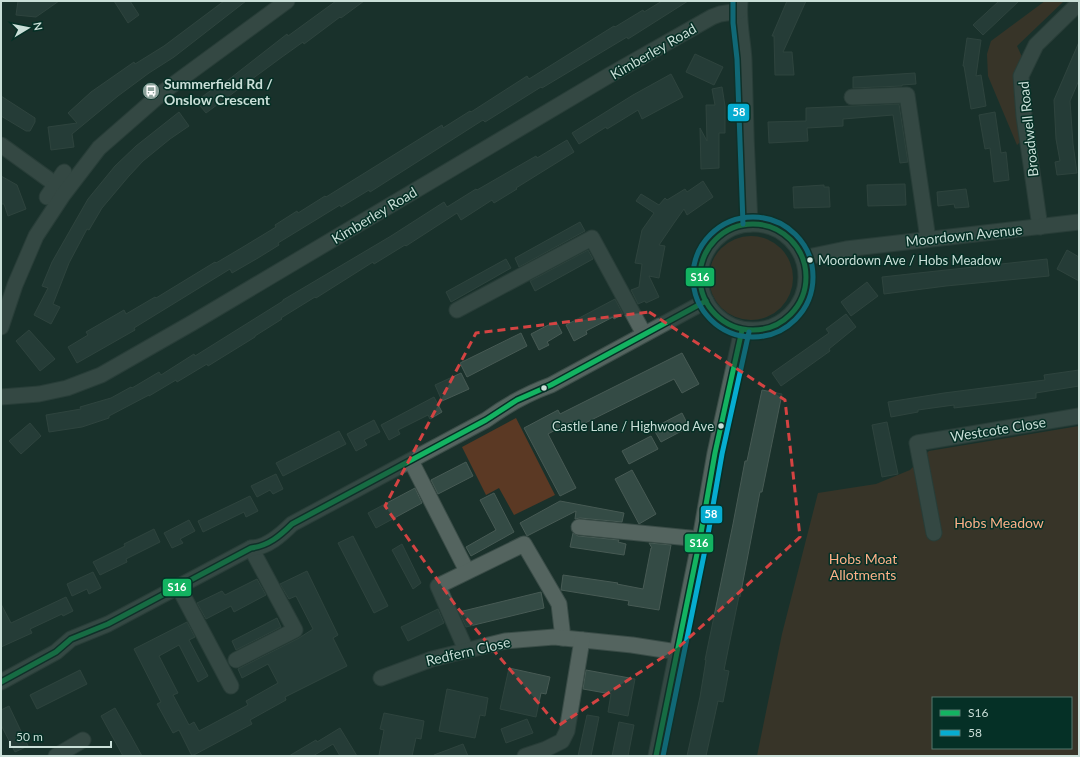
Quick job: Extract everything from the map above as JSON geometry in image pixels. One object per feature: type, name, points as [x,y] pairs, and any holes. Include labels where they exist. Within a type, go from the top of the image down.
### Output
[{"type":"street","points":[[1,327],[15,286],[36,236],[63,195],[99,148],[164,92],[287,1]]},
{"type":"street","name":"Broadwell Road","points":[[1040,227],[1024,116],[1021,76],[1036,45],[1079,3]]},
{"type":"street","points":[[740,6],[740,30],[744,55],[746,164],[750,224]]},
{"type":"street","name":"Kimberley Road","points":[[1,397],[39,394],[67,388],[101,376],[608,76],[712,17],[740,6]]},
{"type":"street","points":[[852,97],[907,95],[928,239]]},
{"type":"street","points":[[1,145],[60,178],[47,197]]},
{"type":"street","name":"Moordown Avenue","points":[[803,258],[846,249],[1079,222]]},
{"type":"street","points":[[750,224],[762,224],[776,229],[786,236],[797,247],[803,258],[806,279],[802,297],[795,311],[777,325],[763,330],[742,330],[722,321],[706,301],[700,284],[700,270],[705,254],[715,240],[730,229],[750,224]]},
{"type":"street","points":[[457,310],[592,238],[644,334]]},
{"type":"street","points":[[1,682],[56,652],[71,639],[108,624],[252,548],[258,548],[281,535],[292,524],[486,420],[504,407],[527,394],[551,385],[706,301]]},
{"type":"street","points":[[656,756],[700,539],[715,453],[742,330]]},
{"type":"street","name":"Westcote Close","points":[[934,534],[917,443],[1079,416]]},
{"type":"street","points":[[411,461],[467,571]]},
{"type":"street","points":[[579,527],[700,539]]},
{"type":"street","points":[[466,650],[438,586],[524,544],[559,604],[562,638]]},
{"type":"street","points":[[236,660],[295,630],[252,548]]},
{"type":"street","points":[[178,586],[231,686]]},
{"type":"street","name":"Redfern Close","points":[[381,678],[432,658],[505,641],[554,637],[632,644],[677,652]]},
{"type":"street","points":[[525,756],[546,749],[562,741],[567,731],[582,640]]},
{"type":"street","points":[[56,756],[83,740]]},
{"type":"highlighted area","points":[[649,312],[785,400],[800,537],[680,646],[558,726],[456,606],[385,506],[476,333]]},
{"type":"green space","points":[[1045,1],[1064,1],[1017,46],[1022,57],[1014,82],[1023,139],[1017,145],[988,76],[987,54],[991,41]]},
{"type":"green space","points":[[751,236],[767,239],[781,248],[790,262],[793,278],[790,294],[781,308],[767,317],[751,320],[735,317],[721,308],[712,294],[709,278],[712,262],[721,248],[735,239]]},
{"type":"green space","points":[[516,418],[555,495],[514,515],[499,488],[486,495],[462,447]]},
{"type":"green space","points":[[1079,426],[1079,756],[757,756],[782,634],[818,493],[876,484],[910,470],[929,451]]},
{"type":"building","points":[[18,1],[59,1],[36,17],[16,15]]},
{"type":"building","points":[[114,1],[130,1],[139,15],[128,23]]},
{"type":"building","points":[[224,1],[246,1],[174,57],[118,96],[72,134],[74,147],[51,150],[48,127],[77,123],[68,113],[91,92],[134,62],[135,64],[164,46]]},
{"type":"building","points":[[336,1],[364,1],[304,44],[303,42],[206,113],[196,101],[232,77],[287,34],[288,36]]},
{"type":"building","points":[[662,1],[688,1],[628,39],[627,37],[542,88],[541,87],[485,122],[483,120],[370,192],[369,190],[341,207],[340,205],[278,243],[279,245],[258,258],[232,273],[230,269],[134,328],[135,330],[77,363],[68,347],[88,335],[86,332],[124,310],[126,314],[155,297],[156,298],[276,227],[275,225],[297,211],[298,213],[325,196],[326,197],[442,125],[443,128],[527,76],[529,79],[614,26],[615,27],[643,10],[644,12]]},
{"type":"building","points":[[787,1],[806,1],[783,52],[792,52],[794,75],[775,75],[774,36],[772,36]]},
{"type":"building","points":[[999,1],[1019,1],[983,35],[973,25]]},
{"type":"building","points":[[967,38],[981,40],[976,76],[981,75],[986,106],[971,109],[963,66]]},
{"type":"building","points":[[1079,42],[1079,80],[1070,101],[1077,173],[1057,175],[1055,162],[1060,161],[1056,139],[1054,100]]},
{"type":"building","points":[[695,54],[723,67],[714,85],[686,72]]},
{"type":"building","points":[[915,73],[916,84],[853,88],[853,77]]},
{"type":"building","points":[[671,74],[683,97],[642,119],[638,110],[607,129],[606,127],[579,144],[572,133],[633,95]]},
{"type":"building","points":[[722,87],[725,106],[725,133],[719,133],[719,168],[701,169],[700,128],[707,141],[706,105],[715,105],[712,89]]},
{"type":"building","points":[[1,96],[35,118],[35,122],[30,131],[26,131],[1,116]]},
{"type":"building","points":[[899,104],[908,162],[900,163],[893,115],[843,119],[843,126],[807,128],[808,141],[769,143],[768,122],[806,121],[806,108]]},
{"type":"building","points":[[179,112],[189,126],[143,161],[102,208],[89,230],[87,229],[69,263],[53,304],[60,307],[51,324],[34,315],[48,288],[42,286],[52,262],[88,199],[115,166],[136,146]]},
{"type":"building","points":[[995,112],[1001,153],[1006,152],[1009,180],[994,182],[990,148],[985,149],[979,115]]},
{"type":"building","points":[[567,140],[574,152],[516,188],[517,189],[494,203],[492,200],[461,220],[457,213],[406,246],[405,245],[374,264],[373,262],[316,298],[315,297],[208,366],[207,364],[177,382],[176,380],[149,396],[109,416],[109,418],[82,427],[49,432],[46,415],[81,409],[80,407],[111,398],[131,387],[132,388],[159,372],[161,375],[194,354],[195,356],[283,300],[391,236],[444,202],[447,207],[476,189],[477,190],[536,156],[537,158]]},
{"type":"building","points":[[1,176],[17,185],[26,209],[8,216],[4,204],[1,204]]},
{"type":"building","points":[[703,181],[713,197],[687,215],[684,209],[674,223],[659,245],[665,246],[659,278],[649,276],[659,297],[646,303],[645,301],[638,304],[631,290],[639,287],[642,264],[635,263],[642,230],[654,213],[636,201],[641,194],[659,205],[665,198],[667,200],[685,189],[687,192]]},
{"type":"building","points":[[905,184],[906,205],[868,206],[867,185]]},
{"type":"building","points":[[824,185],[824,187],[829,187],[830,207],[794,208],[793,187]]},
{"type":"building","points":[[966,189],[969,207],[955,208],[954,204],[938,206],[937,192]]},
{"type":"building","points":[[580,222],[585,231],[519,267],[515,258]]},
{"type":"building","points":[[588,250],[593,259],[535,291],[530,281]]},
{"type":"building","points":[[1067,250],[1079,257],[1079,281],[1057,269]]},
{"type":"building","points":[[506,259],[511,268],[451,302],[446,292]]},
{"type":"building","points":[[1047,259],[1049,276],[946,286],[884,294],[882,277]]},
{"type":"building","points":[[867,282],[878,296],[851,316],[841,302]]},
{"type":"building","points":[[615,299],[623,314],[614,319],[613,317],[586,331],[587,334],[574,341],[566,325]]},
{"type":"building","points":[[846,314],[856,327],[829,349],[830,351],[781,386],[772,373],[829,333],[826,329]]},
{"type":"building","points":[[556,321],[562,333],[547,342],[549,345],[539,350],[531,334]]},
{"type":"building","points":[[29,330],[55,359],[40,371],[16,341]]},
{"type":"building","points":[[521,333],[527,346],[467,377],[460,363]]},
{"type":"building","points":[[682,353],[699,384],[682,393],[674,379],[575,428],[572,421],[548,434],[576,488],[560,496],[524,428],[558,410],[560,414]]},
{"type":"building","points":[[1079,370],[1079,386],[1036,393],[1036,398],[954,408],[954,405],[918,410],[918,412],[891,417],[888,402],[1045,380],[1044,375]]},
{"type":"building","points":[[461,373],[469,389],[442,401],[435,385]]},
{"type":"building","points":[[762,390],[782,394],[762,492],[760,492],[740,597],[739,596],[724,670],[729,671],[723,702],[718,701],[706,756],[687,756],[700,697],[705,660],[745,461],[747,461]]},
{"type":"building","points":[[434,397],[442,412],[430,419],[428,415],[398,430],[400,434],[389,440],[381,425]]},
{"type":"building","points":[[682,413],[689,427],[661,442],[653,428]]},
{"type":"building","points":[[374,420],[380,432],[364,440],[367,445],[356,451],[347,434]]},
{"type":"building","points":[[887,422],[898,474],[882,477],[872,425]]},
{"type":"building","points":[[30,423],[41,436],[21,454],[9,441]]},
{"type":"building","points":[[339,431],[346,444],[283,476],[276,463]]},
{"type":"building","points":[[651,436],[658,449],[629,464],[622,451]]},
{"type":"building","points":[[466,462],[473,476],[438,494],[431,480]]},
{"type":"building","points":[[632,470],[656,514],[639,524],[615,479]]},
{"type":"building","points":[[276,474],[283,489],[273,494],[270,490],[257,497],[251,486]]},
{"type":"building","points":[[415,488],[422,503],[376,528],[368,513]]},
{"type":"building","points":[[494,493],[514,532],[471,556],[466,547],[496,530],[480,500]]},
{"type":"building","points":[[250,496],[258,511],[246,517],[244,512],[203,532],[198,521]]},
{"type":"building","points":[[560,501],[624,513],[622,522],[580,518],[575,519],[576,511],[527,536],[520,523]]},
{"type":"building","points":[[189,520],[195,531],[180,539],[183,543],[172,548],[164,533]]},
{"type":"building","points":[[154,529],[160,542],[126,559],[127,562],[100,575],[93,562]]},
{"type":"building","points":[[573,533],[578,536],[619,540],[618,542],[626,544],[624,555],[570,547]]},
{"type":"building","points":[[353,536],[388,606],[374,613],[338,543]]},
{"type":"building","points":[[649,543],[671,545],[659,610],[628,605],[629,601],[561,590],[563,575],[618,583],[617,584],[643,589],[652,548]]},
{"type":"building","points":[[402,544],[421,583],[413,589],[392,550]]},
{"type":"building","points":[[307,571],[338,635],[333,638],[347,666],[285,697],[286,700],[250,720],[252,724],[192,756],[179,730],[173,733],[157,704],[161,702],[134,649],[187,622],[195,637],[189,640],[208,676],[198,682],[179,645],[159,656],[178,693],[173,695],[189,725],[194,722],[199,731],[248,705],[246,701],[278,683],[268,664],[242,678],[238,669],[299,638],[313,629],[296,596],[289,599],[280,584]]},
{"type":"building","points":[[93,572],[101,588],[89,594],[87,589],[72,596],[67,584]]},
{"type":"building","points":[[257,579],[266,595],[234,612],[231,606],[206,619],[197,603],[222,591],[225,595]]},
{"type":"building","points":[[541,592],[544,608],[466,627],[459,612]]},
{"type":"building","points":[[66,597],[73,611],[63,616],[62,614],[30,629],[32,633],[1,647],[1,604],[11,623]]},
{"type":"building","points":[[438,609],[444,623],[408,641],[401,627]]},
{"type":"building","points":[[277,618],[281,627],[236,650],[232,641]]},
{"type":"building","points":[[509,668],[550,677],[546,694],[541,693],[536,717],[500,709]]},
{"type":"building","points":[[80,670],[87,684],[37,709],[30,695]]},
{"type":"building","points":[[586,670],[635,679],[628,716],[608,712],[611,694],[583,689]]},
{"type":"building","points":[[447,689],[488,698],[485,716],[480,715],[475,738],[439,731]]},
{"type":"building","points":[[9,706],[28,746],[15,752],[1,725],[1,710]]},
{"type":"building","points":[[115,708],[142,756],[123,756],[101,716]]},
{"type":"building","points":[[384,713],[424,721],[421,739],[416,738],[412,756],[379,755],[384,730],[380,729]]},
{"type":"building","points":[[587,715],[599,717],[591,756],[578,756]]},
{"type":"building","points":[[527,719],[533,733],[506,743],[501,729]]},
{"type":"building","points":[[619,722],[634,725],[628,756],[612,756]]},
{"type":"building","points":[[340,728],[357,756],[340,756],[333,744],[313,756],[289,756],[316,740],[317,742]]},
{"type":"building","points":[[463,744],[468,756],[434,756],[434,755]]},
{"type":"transit line","name":"58","points":[[733,1],[733,23],[737,59],[743,224]]},
{"type":"transit line","name":"58","points":[[753,217],[765,218],[776,222],[786,227],[795,235],[803,244],[808,254],[812,265],[813,277],[812,289],[808,300],[803,310],[795,319],[786,327],[776,332],[765,336],[753,337],[741,336],[730,332],[720,327],[711,319],[703,310],[698,300],[694,289],[693,277],[694,265],[698,254],[703,244],[711,235],[720,227],[730,222],[741,218],[753,217]]},
{"type":"transit line","name":"S16","points":[[753,224],[773,228],[790,240],[802,257],[806,277],[802,297],[790,314],[773,326],[753,330],[733,326],[716,314],[704,297],[700,277],[704,257],[716,240],[733,228],[753,224]]},
{"type":"transit line","name":"S16","points":[[1,682],[56,652],[71,639],[108,624],[251,548],[268,543],[292,524],[486,420],[517,400],[551,385],[706,301]]},
{"type":"transit line","name":"S16","points":[[656,756],[700,539],[715,453],[742,330]]},
{"type":"transit line","name":"58","points":[[663,756],[707,540],[722,454],[749,332]]},
{"type":"place","name":"Summerfield Rd / Onslow Crescent","points":[[151,91]]},
{"type":"place","name":"Moordown Ave / Hobs Meadow","points":[[810,260]]},
{"type":"place","name":"Castle Lane / Highwood Ave","points":[[721,426]]},
{"type":"park label","name":"Hobs Meadow","points":[[999,522]]},
{"type":"park label","name":"Hobs Moat Allotments","points":[[863,566]]}]
